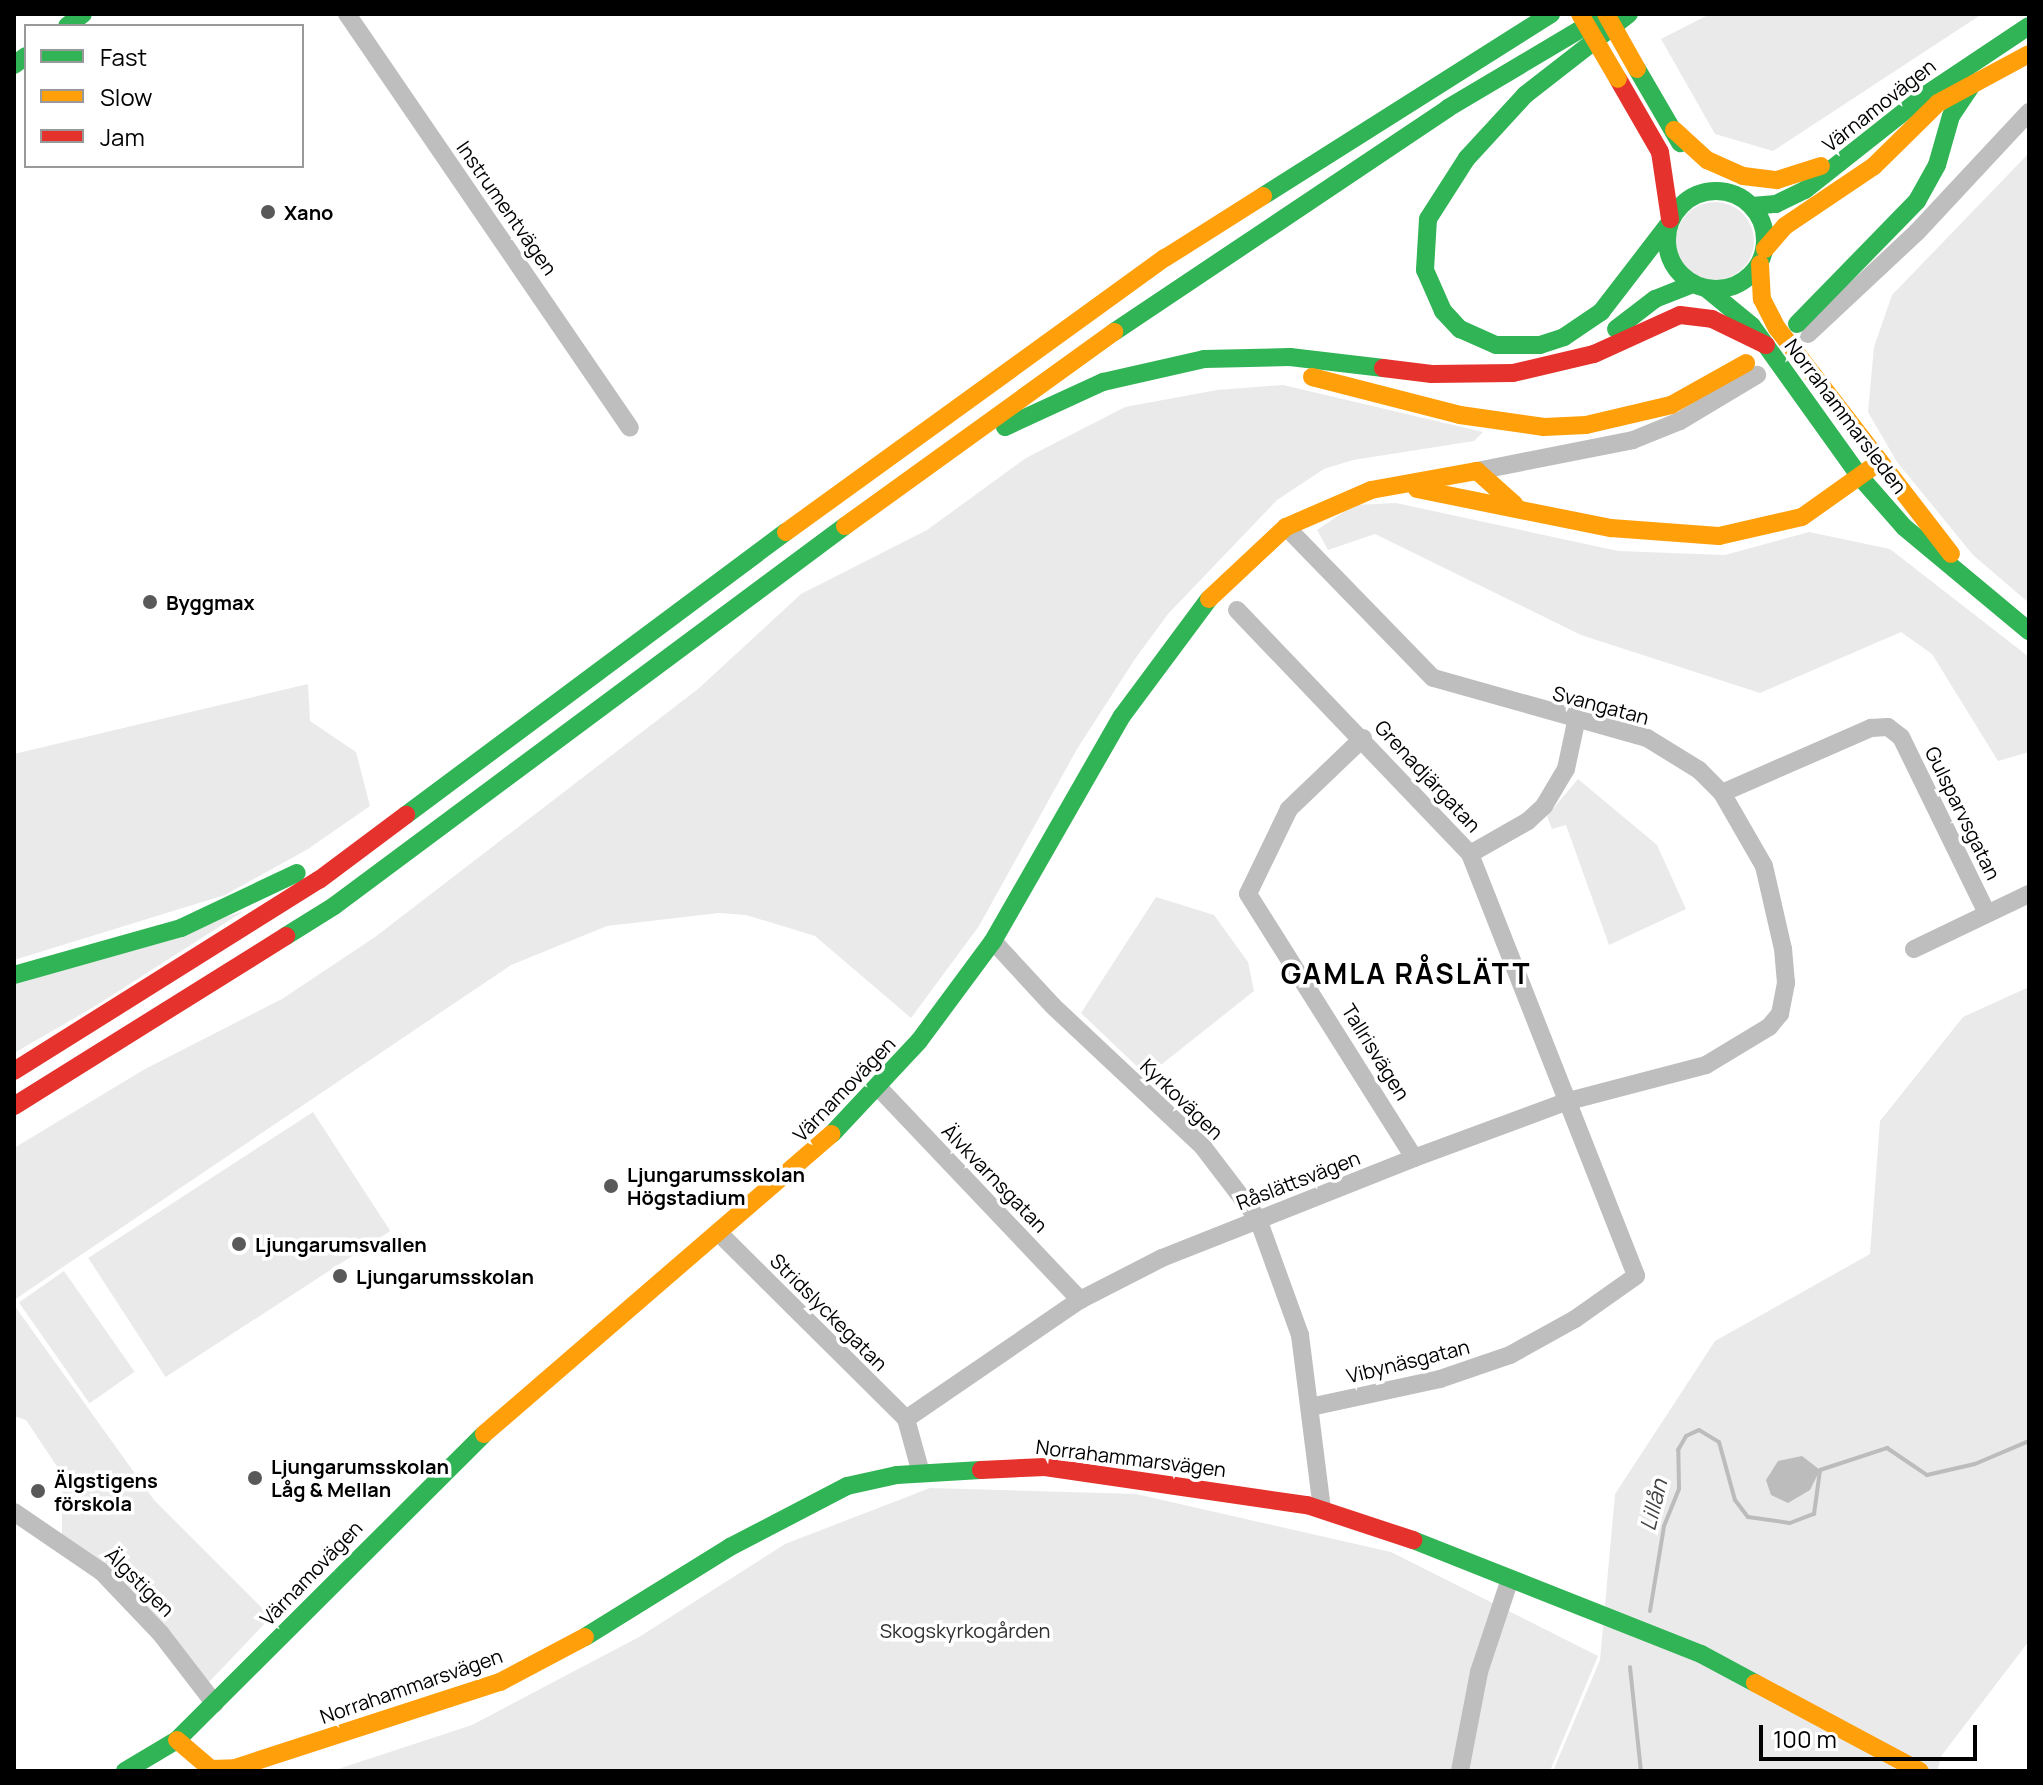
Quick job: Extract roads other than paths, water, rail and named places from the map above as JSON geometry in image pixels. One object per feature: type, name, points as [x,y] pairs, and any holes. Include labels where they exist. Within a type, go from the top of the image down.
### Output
[{"type":"main road","points":[[1431,86],[1530,14]]},
{"type":"main road","points":[[14,1071],[221,945],[407,816],[922,430],[1165,258],[1431,86],[1551,14]]},
{"type":"main road","points":[[1580,14],[1660,152],[1673,265],[1700,287]]},
{"type":"main road","points":[[14,1116],[116,1046],[347,897],[894,489],[1179,286],[1448,108],[1606,14],[1688,158],[1724,191],[1752,206],[1761,219],[1762,256],[1738,285],[1700,287],[1655,299],[1567,362]]},
{"type":"main road","points":[[1629,14],[1525,95],[1467,158],[1428,219],[1425,270],[1443,311],[1460,329],[1496,345],[1540,345],[1564,337],[1601,312],[1669,222],[1693,196],[1724,191]]},
{"type":"main road","name":"Värnamovägen","points":[[1752,206],[1776,204],[1805,190],[1871,137],[2029,26]]},
{"type":"main road","name":"Värnamovägen","points":[[1762,256],[1785,226],[1874,166],[1938,103],[2029,54]]},
{"type":"main road","points":[[1801,330],[1917,201],[1937,165],[1951,116],[1970,88]]},
{"type":"main road","points":[[1674,130],[1707,160],[1760,180],[1797,177],[1871,137]]},
{"type":"main road","name":"Norrahammarsleden","points":[[1762,256],[1762,299],[1777,328],[1878,463],[1987,600]]},
{"type":"main road","name":"Norrahammarsleden","points":[[1700,287],[1740,312],[1861,478],[1904,527],[1987,600],[2029,631]]},
{"type":"main road","points":[[894,489],[1002,429],[1103,382],[1177,362],[1290,357],[1482,375],[1567,362],[1680,315],[1712,319],[1766,345]]},
{"type":"main road","points":[[1239,358],[1460,415],[1544,427],[1599,422],[1671,405],[1751,369]]},
{"type":"main road","name":"Värnamovägen","points":[[1393,486],[1514,504],[1611,528],[1719,536],[1794,521],[1861,478],[1878,463]]},
{"type":"main road","name":"Värnamovägen","points":[[177,1740],[480,1438],[721,1235],[878,1087],[993,941],[1083,778],[1183,628],[1230,575],[1286,527],[1353,496],[1393,486],[1477,471],[1514,504]]},
{"type":"main road","points":[[14,975],[181,928],[407,816]]},
{"type":"main road","points":[[14,1106],[116,1046]]},
{"type":"main road","name":"Norrahammarsvägen","points":[[177,1740],[211,1769],[235,1768],[455,1699],[562,1651],[815,1500],[871,1479],[921,1473],[1045,1467],[1322,1508],[1701,1654],[1920,1771]]},
{"type":"main road","points":[[125,1771],[177,1740]]},
{"type":"street","name":"Instrumentvägen","points":[[347,14],[630,428]]},
{"type":"street","points":[[1801,330],[1927,222],[2029,112]]},
{"type":"street","points":[[1477,471],[1633,440],[1680,421],[1751,369]]},
{"type":"street","name":"Svangatan","points":[[1286,527],[1433,678],[1576,722],[1647,738],[1687,761],[1722,793],[1764,866],[1776,904],[1786,983],[1780,1014]]},
{"type":"street","name":"Grenadjärgatan","points":[[1237,610],[1363,738],[1470,854],[1636,1276]]},
{"type":"street","points":[[1470,854],[1528,821],[1544,806],[1566,769],[1576,722]]},
{"type":"street","name":"Gulsparvsgatan","points":[[1722,793],[1871,728],[1888,727],[1901,737],[1987,913]]},
{"type":"street","name":"Tallrisvägen","points":[[1363,738],[1289,809],[1248,894],[1414,1158]]},
{"type":"street","points":[[1914,949],[2029,894]]},
{"type":"street","name":"Kyrkovägen","points":[[993,941],[1053,1006],[1203,1147],[1258,1219],[1300,1335],[1322,1508]]},
{"type":"street","name":"Råslättsvägen","points":[[906,1419],[1080,1300],[1162,1258],[1565,1102],[1706,1065],[1769,1027],[1780,1014]]},
{"type":"street","name":"Älvkvarnsgatan","points":[[878,1087],[1080,1300]]},
{"type":"street","name":"Stridslyckegatan","points":[[721,1235],[906,1419]]},
{"type":"street","name":"Vibynäsgatan","points":[[1311,1407],[1440,1379],[1510,1355],[1575,1319],[1636,1276]]},
{"type":"street","points":[[906,1419],[921,1473]]},
{"type":"street","name":"Älgstigen","points":[[14,1512],[102,1572],[161,1634],[215,1704]]},
{"type":"street","points":[[1460,1771],[1479,1672],[1510,1579]]},
{"type":"waterway","name":"Lillån","points":[[1650,1611],[1664,1526],[1679,1489],[1678,1450],[1686,1436],[1699,1430],[1719,1442],[1735,1500],[1748,1517],[1790,1523],[1814,1514],[1820,1470],[1887,1448],[1927,1475],[1975,1464],[2029,1441]]},
{"type":"waterway","name":"Lillån","points":[[1630,1667],[1641,1771]]},
{"type":"place","name":"Xano","points":[[268,212]]},
{"type":"place","name":"Byggmax","points":[[150,602]]},
{"type":"place","name":"Ljungarumsskolan Högstadium","points":[[611,1186]]},
{"type":"place","name":"Ljungarumsvallen","points":[[239,1244]]},
{"type":"place","name":"Ljungarumsskolan","points":[[340,1276]]},
{"type":"place","name":"Ljungarumsskolan Låg & Mellan","points":[[255,1478]]},
{"type":"place","name":"Älgstigens förskola","points":[[38,1491]]},
{"type":"district","name":"GAMLA RÅSLÄTT","points":[[1406,973]]},
{"type":"park label","name":"Skogskyrkogården","points":[[965,1630]]}]
